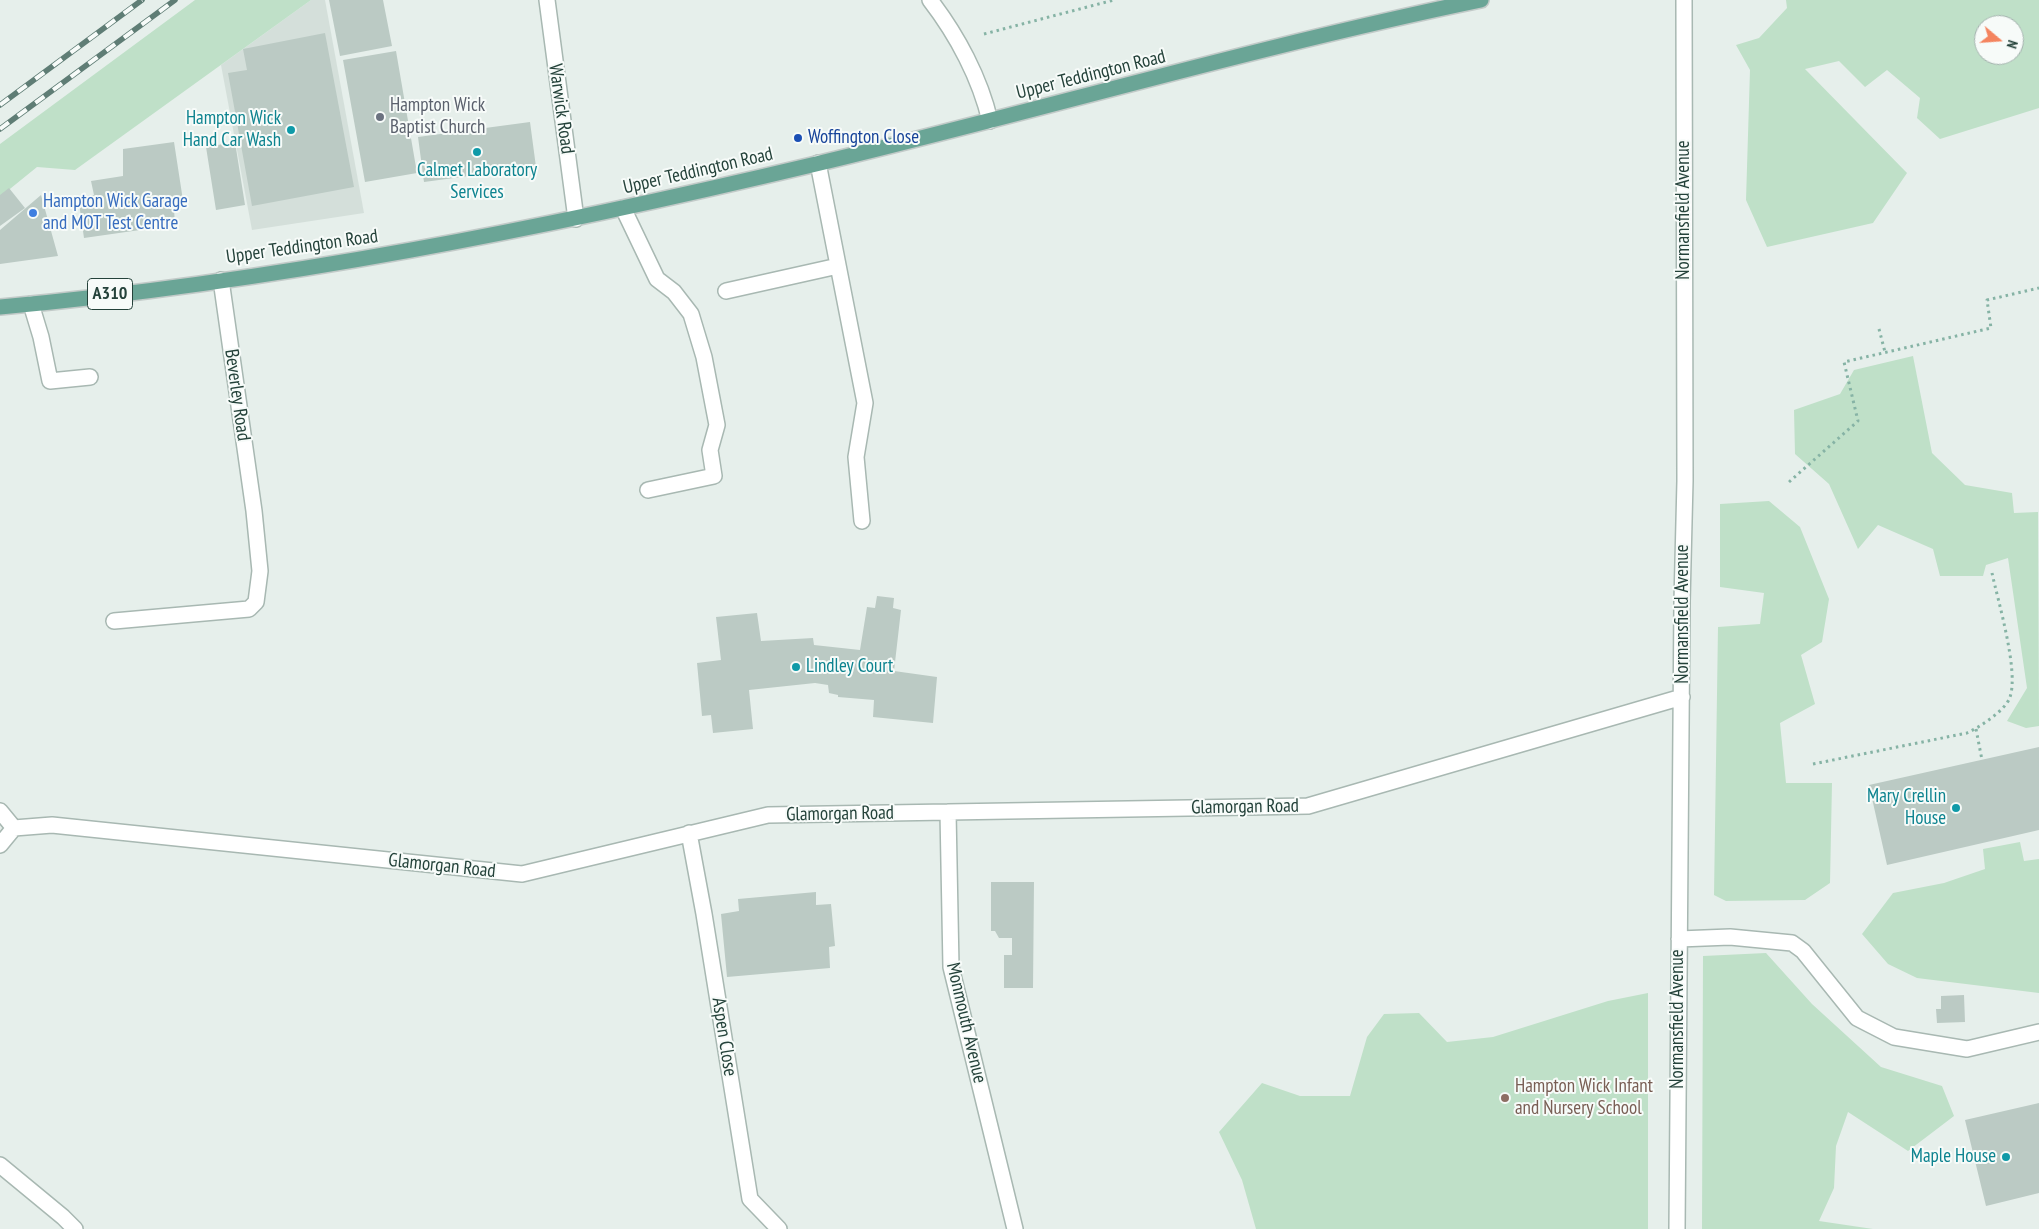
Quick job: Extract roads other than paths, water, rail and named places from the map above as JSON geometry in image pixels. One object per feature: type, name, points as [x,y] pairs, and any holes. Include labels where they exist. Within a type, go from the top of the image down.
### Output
[{"type":"main road","name":"Upper Teddington Road","points":[[0,307],[221,280],[431,248],[576,219],[818,164],[1462,2],[1481,0]]},
{"type":"street","name":"Warwick Road","points":[[547,0],[576,219]]},
{"type":"street","points":[[930,0],[957,41],[983,91],[990,121]]},
{"type":"street","name":"Normansfield Avenue","points":[[1677,1229],[1678,939],[1685,481],[1684,0]]},
{"type":"street","points":[[818,164],[865,403],[856,457],[862,521]]},
{"type":"street","points":[[624,208],[657,279],[674,292],[691,314],[704,357],[717,425],[710,450],[714,476],[648,490]]},
{"type":"street","points":[[726,291],[838,266]]},
{"type":"street","name":"Beverley Road","points":[[114,621],[249,608],[256,602],[260,571],[254,511],[221,280]]},
{"type":"street","points":[[31,304],[41,337],[50,381],[90,377]]},
{"type":"street","name":"Glamorgan Road","points":[[14,828],[52,825],[522,874],[768,815],[1308,806],[1682,697]]},
{"type":"street","points":[[0,811],[14,828],[0,845]]},
{"type":"street","name":"Monmouth Avenue","points":[[948,812],[951,967],[1015,1229]]},
{"type":"street","name":"Aspen Close","points":[[689,833],[750,1199],[779,1229]]},
{"type":"street","points":[[1678,939],[1730,937],[1792,943],[1803,951],[1857,1018],[1894,1037],[1967,1049],[2039,1032]]},
{"type":"street","points":[[0,1165],[63,1217],[74,1229]]},
{"type":"railway","points":[[0,105],[142,0]]},
{"type":"railway","points":[[0,129],[175,0]]},
{"type":"place","name":"Hampton Wick Baptist Church","points":[[380,117]]},
{"type":"place","name":"Hampton Wick Hand Car Wash","points":[[291,130]]},
{"type":"place","name":"Woffington Close","points":[[798,138]]},
{"type":"place","name":"Calmet Laboratory Services","points":[[477,152]]},
{"type":"place","name":"Hampton Wick Garage and MOT Test Centre","points":[[33,213]]},
{"type":"place","name":"Lindley Court","points":[[796,667]]},
{"type":"place","name":"Mary Crellin House","points":[[1956,808]]},
{"type":"place","name":"Hampton Wick Infant and Nursery School","points":[[1505,1098]]},
{"type":"place","name":"Maple House","points":[[2006,1157]]}]
